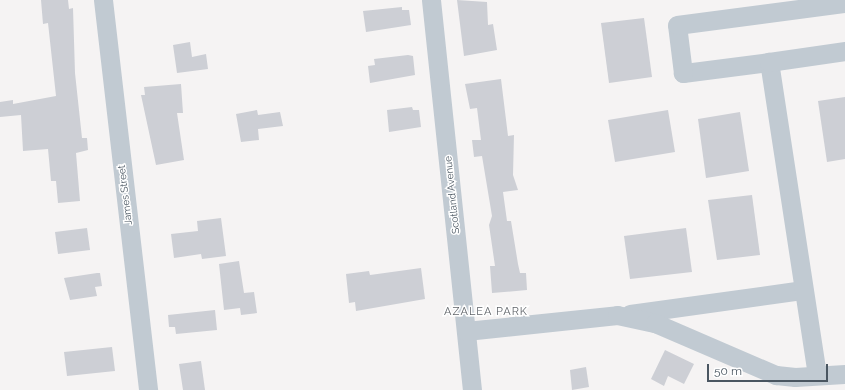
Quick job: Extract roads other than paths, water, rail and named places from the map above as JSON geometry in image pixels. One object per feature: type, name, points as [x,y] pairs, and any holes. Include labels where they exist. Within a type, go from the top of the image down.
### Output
[{"type":"street","name":"James Street","points":[[103,0],[148,390]]},
{"type":"street","name":"Scotland Avenue","points":[[431,0],[472,390]]},
{"type":"street","points":[[845,3],[677,25],[683,73],[845,51]]},
{"type":"street","points":[[769,62],[817,375]]},
{"type":"street","points":[[466,331],[617,315],[803,290]]},
{"type":"street","points":[[617,315],[655,323],[776,375],[796,377],[845,374]]},
{"type":"district","name":"AZALEA PARK","points":[[486,312]]}]
